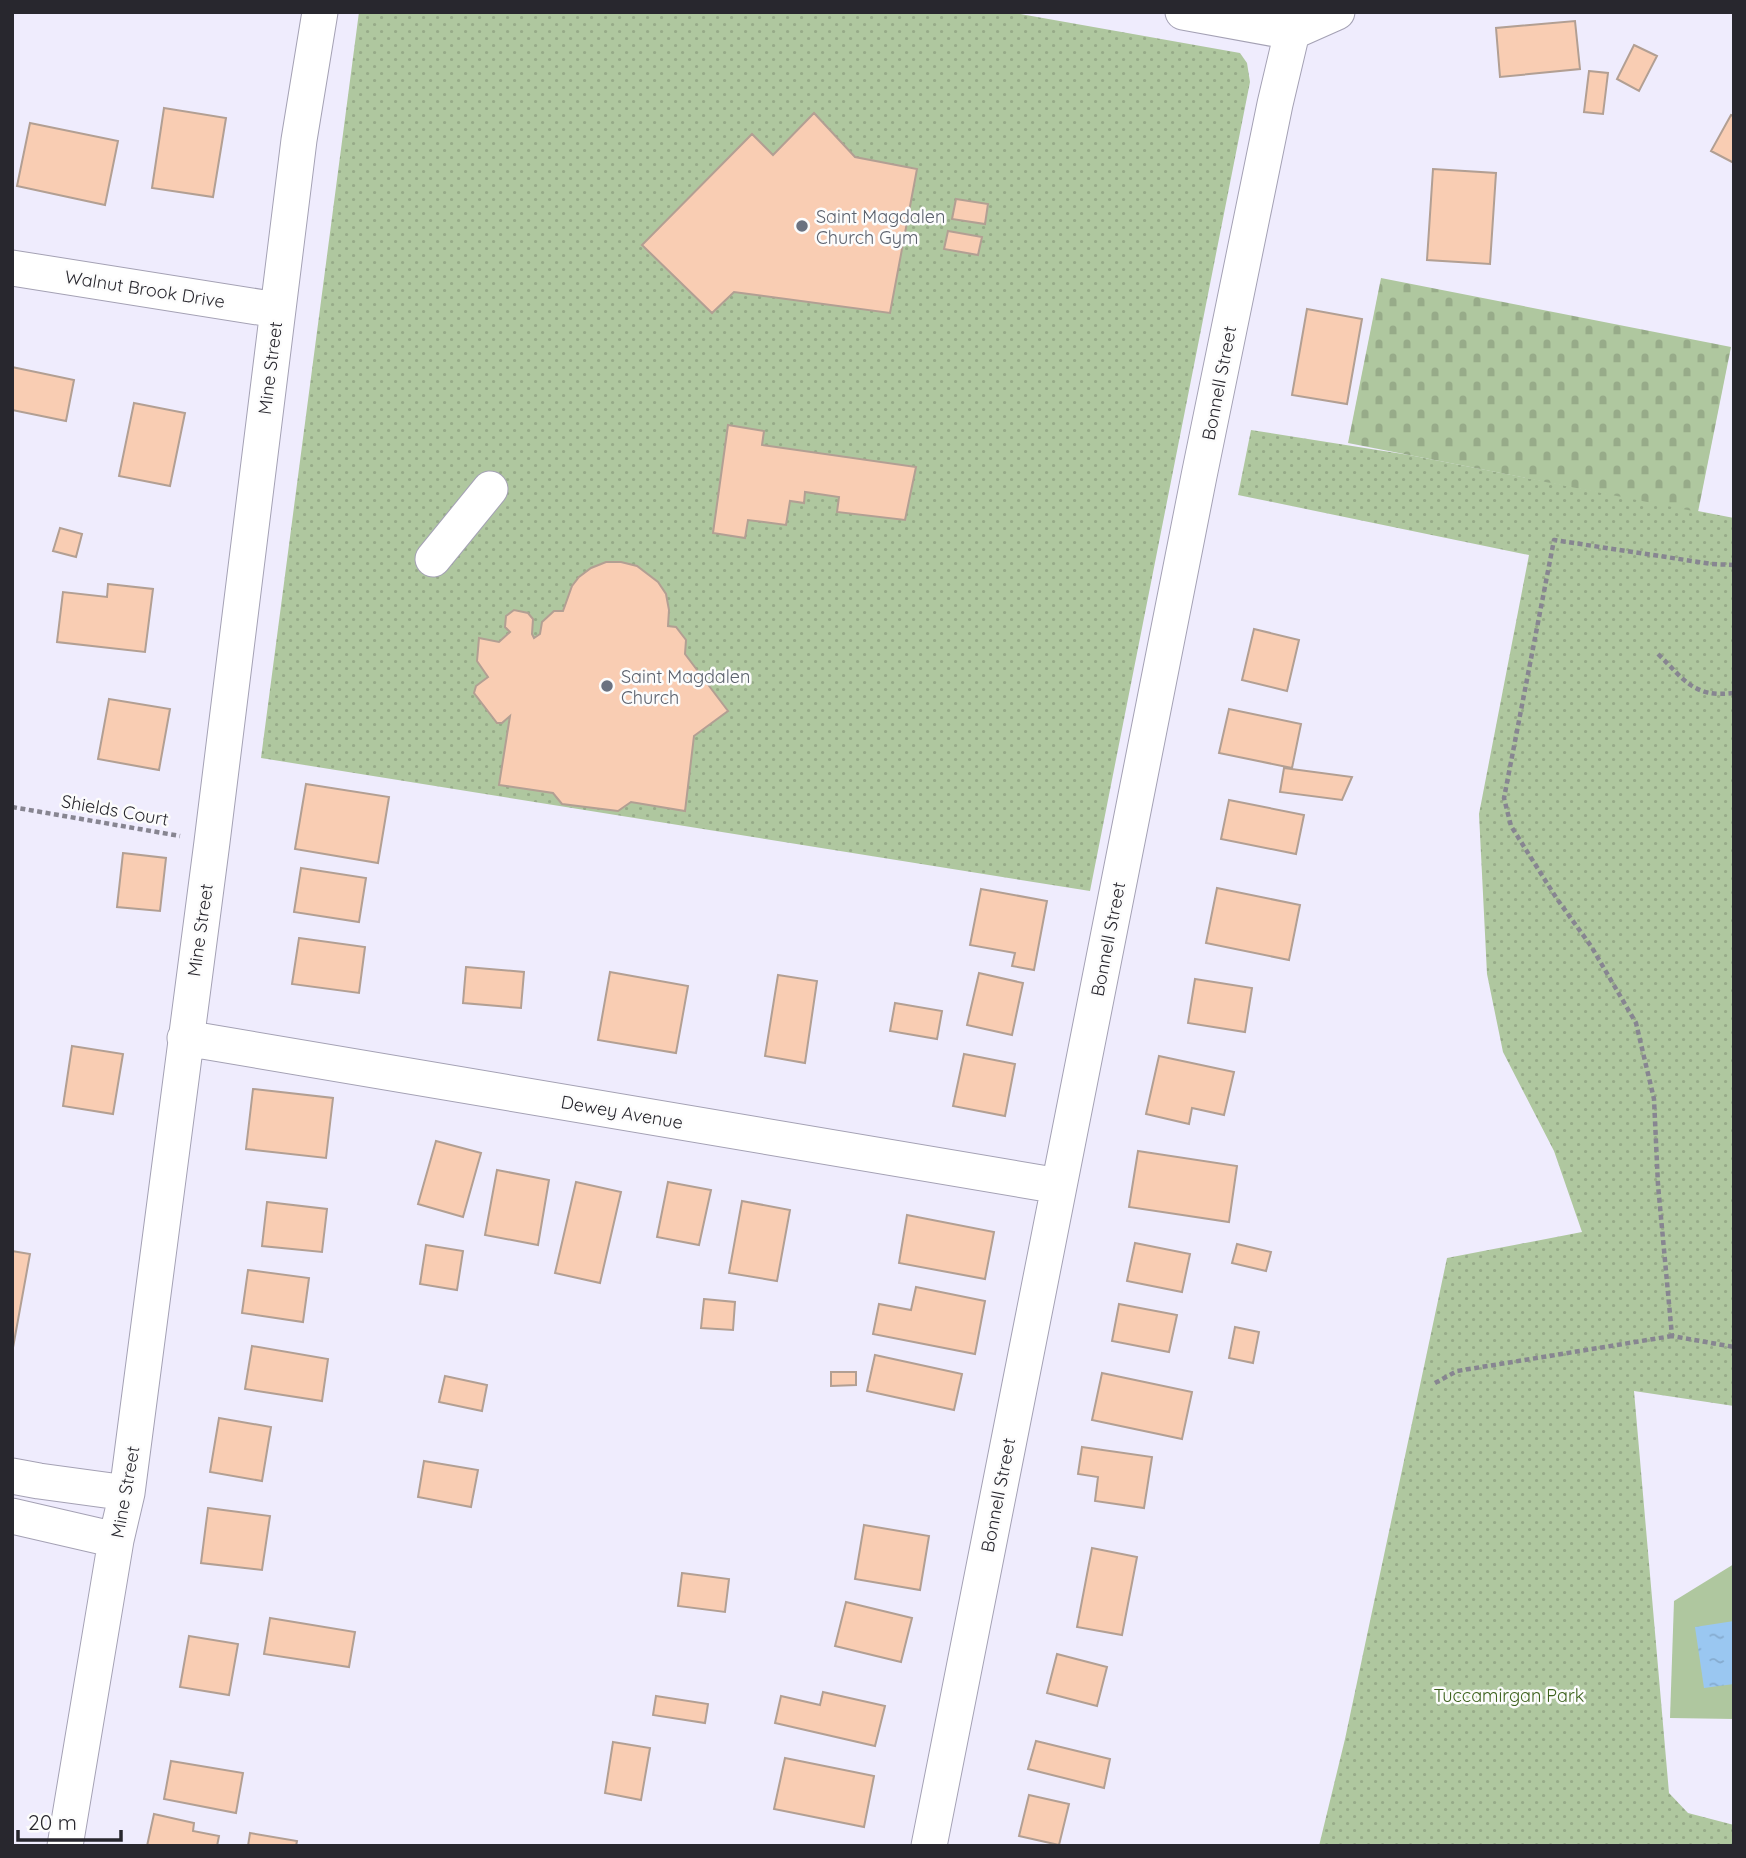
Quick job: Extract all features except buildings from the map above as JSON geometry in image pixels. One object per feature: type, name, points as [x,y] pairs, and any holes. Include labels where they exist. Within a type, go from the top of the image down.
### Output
[{"type":"street","name":"Mine Street","points":[[65,1846],[116,1540],[127,1493],[212,842],[299,140],[320,12]]},
{"type":"street","points":[[1182,12],[1292,32],[1337,12]]},
{"type":"street","name":"Bonnell Street","points":[[929,1846],[1199,476],[1292,32]]},
{"type":"street","name":"Walnut Brook Drive","points":[[12,268],[277,310]]},
{"type":"street","points":[[433,559],[490,489]]},
{"type":"street","name":"Dewey Avenue","points":[[185,1038],[1059,1186]]},
{"type":"street","points":[[12,1476],[127,1493]]},
{"type":"street","points":[[12,1516],[116,1540]]},
{"type":"path","points":[[1672,1336],[1658,1185],[1654,1099],[1636,1023],[1591,946],[1557,899],[1511,826],[1504,799],[1553,540],[1734,565]]},
{"type":"path","points":[[1658,654],[1694,690],[1716,696],[1734,694]]},
{"type":"path","name":"Shields Court","points":[[12,807],[212,842]]},
{"type":"path","points":[[1435,1383],[1457,1371],[1672,1336],[1734,1348]]},
{"type":"green space","points":[[359,12],[1009,12],[1240,53],[1247,63],[1250,82],[1090,891],[261,758]]},
{"type":"green space","points":[[1381,278],[1731,347],[1698,512],[1348,443]]},
{"type":"green space","name":"Tuccamirgan Park","points":[[1251,430],[1409,455],[1734,518],[1734,1406],[1634,1391],[1669,1793],[1688,1813],[1734,1825],[1734,1846],[1319,1846],[1345,1739],[1447,1258],[1582,1232],[1554,1151],[1503,1052],[1487,974],[1479,814],[1529,555],[1238,495]]},
{"type":"green space","points":[[1734,1564],[1734,1719],[1670,1718],[1674,1601]]},
{"type":"water","points":[[1734,1621],[1734,1684],[1704,1688],[1695,1627]]},
{"type":"place","name":"Saint Magdalen Church Gym","points":[[802,226]]},
{"type":"place","name":"Saint Magdalen Church","points":[[607,686]]}]
